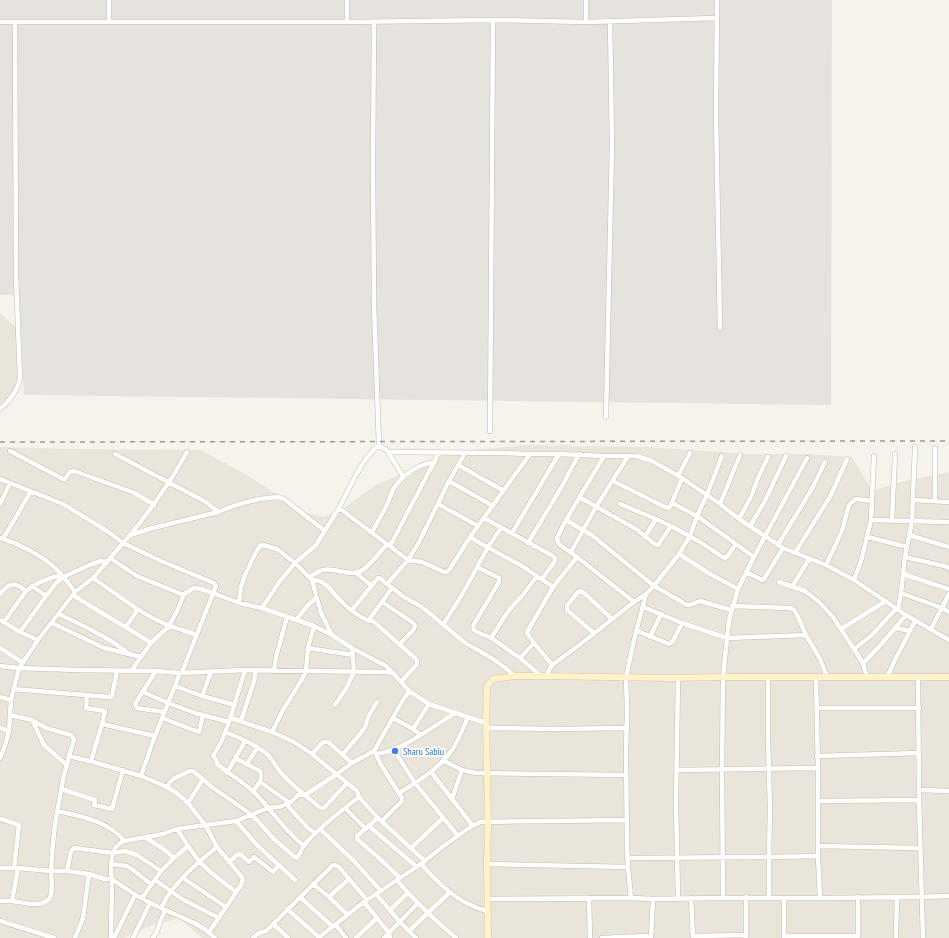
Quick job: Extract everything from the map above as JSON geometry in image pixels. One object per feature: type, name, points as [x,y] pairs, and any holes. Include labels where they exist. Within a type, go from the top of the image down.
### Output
[{"type":"street","points":[[108,22],[109,0]]},
{"type":"street","points":[[347,0],[347,22]]},
{"type":"street","points":[[586,0],[586,22]]},
{"type":"street","points":[[717,0],[716,114],[720,328]]},
{"type":"street","points":[[0,22],[374,22],[493,20],[586,22],[716,18]]},
{"type":"street","points":[[490,431],[493,20]]},
{"type":"street","points":[[606,417],[612,145],[610,21]]},
{"type":"street","points":[[0,409],[18,388],[20,378],[16,268],[16,22]]},
{"type":"street","points":[[374,22],[374,298],[379,446]]},
{"type":"street","points":[[379,446],[388,452],[403,476]]},
{"type":"street","points":[[262,608],[280,581],[316,545],[339,508],[365,460],[375,448],[379,446]]},
{"type":"street","points":[[854,649],[871,636],[897,609],[901,594],[905,557],[912,522],[915,447]]},
{"type":"street","points":[[935,448],[935,501]]},
{"type":"street","points":[[10,451],[63,479],[66,479],[71,471],[74,471],[135,493],[154,505]]},
{"type":"street","points":[[0,758],[9,731],[11,700],[20,668],[23,663],[38,640],[74,594],[93,578],[154,505],[187,452]]},
{"type":"street","points":[[388,452],[579,454],[636,456],[652,461],[680,477],[778,545],[826,565],[854,580],[906,616],[949,640]]},
{"type":"street","points":[[311,578],[322,570],[328,569],[356,573],[367,567],[388,545],[406,518],[439,452]]},
{"type":"street","points":[[387,584],[408,560],[423,536],[449,481],[465,453]]},
{"type":"street","points":[[613,481],[667,508],[670,507],[690,453]]},
{"type":"street","points":[[115,454],[206,502],[218,512]]},
{"type":"street","points":[[339,508],[408,560],[422,562],[447,572],[450,570],[470,536],[530,454]]},
{"type":"street","points":[[512,533],[559,454]]},
{"type":"street","points":[[528,543],[561,488],[579,454]]},
{"type":"street","points":[[892,521],[895,454]]},
{"type":"street","points":[[720,504],[740,455]]},
{"type":"street","points":[[604,456],[579,497],[557,538],[560,545],[634,602]]},
{"type":"street","points":[[571,552],[596,507],[628,456]]},
{"type":"street","points":[[544,676],[552,665],[646,594],[654,586],[679,554],[690,536],[722,456]]},
{"type":"street","points":[[750,526],[765,501],[786,456]]},
{"type":"street","points":[[854,580],[868,537],[871,520],[874,456]]},
{"type":"street","points":[[739,519],[751,497],[768,457]]},
{"type":"street","points":[[723,898],[723,677],[728,620],[738,589],[746,572],[807,458]]},
{"type":"street","points":[[795,553],[830,496],[847,459]]},
{"type":"street","points":[[372,532],[394,489],[403,476],[420,466],[435,462]]},
{"type":"street","points":[[778,545],[813,487],[825,462]]},
{"type":"street","points":[[458,465],[504,491]]},
{"type":"street","points":[[0,479],[63,504],[101,527],[123,543],[216,584],[197,635],[164,712],[141,776]]},
{"type":"street","points":[[449,481],[493,506]]},
{"type":"street","points":[[0,504],[10,483]]},
{"type":"street","points":[[32,491],[1,538],[47,561],[62,576],[74,594],[96,610],[151,643]]},
{"type":"street","points":[[579,497],[636,530],[656,545],[658,545],[671,526]]},
{"type":"street","points":[[130,535],[140,531],[218,512],[265,498],[284,499],[325,531]]},
{"type":"street","points":[[826,565],[842,531],[849,505],[856,499],[872,501]]},
{"type":"street","points":[[913,500],[949,502]]},
{"type":"street","points":[[672,503],[697,516],[754,557]]},
{"type":"street","points":[[438,504],[478,526]]},
{"type":"street","points":[[620,504],[671,526],[711,548],[724,558],[727,557],[736,544]]},
{"type":"street","points":[[484,518],[555,558],[555,561],[542,579]]},
{"type":"street","points":[[645,537],[656,519]]},
{"type":"street","points":[[566,520],[593,536],[654,586],[687,605],[700,601],[732,608],[793,609],[820,659],[827,677]]},
{"type":"street","points":[[871,520],[949,522]]},
{"type":"street","points":[[443,625],[501,528]]},
{"type":"street","points":[[909,535],[949,547]]},
{"type":"street","points":[[470,536],[488,548],[522,566],[553,587]]},
{"type":"street","points":[[868,537],[907,547]]},
{"type":"street","points":[[239,603],[241,587],[245,575],[260,546],[263,545],[278,549],[311,578],[332,591],[341,602],[365,620],[371,620],[374,622],[417,661],[417,664],[401,682]]},
{"type":"street","points":[[746,572],[762,580],[764,579],[783,548]]},
{"type":"street","points":[[679,554],[710,574],[738,589]]},
{"type":"street","points":[[552,665],[527,634],[527,632],[553,587],[576,557]]},
{"type":"street","points":[[905,557],[949,568]]},
{"type":"street","points":[[792,587],[809,559]]},
{"type":"street","points":[[38,640],[20,632],[2,621],[26,591],[32,586],[48,578],[62,576],[102,560],[109,560],[137,576],[184,594]]},
{"type":"street","points":[[477,567],[499,578],[499,582],[473,627],[474,630],[491,638],[544,676]]},
{"type":"street","points":[[356,573],[372,586]]},
{"type":"street","points":[[903,574],[949,589]]},
{"type":"street","points":[[20,632],[62,576]]},
{"type":"street","points":[[491,638],[509,610],[537,576]]},
{"type":"street","points":[[93,578],[138,608],[169,626],[197,635]]},
{"type":"street","points":[[311,578],[320,613],[332,635]]},
{"type":"street","points":[[352,610],[379,578],[422,607],[469,646],[486,654],[504,666],[515,676]]},
{"type":"street","points":[[780,582],[805,591],[819,602],[841,629],[863,662],[867,677]]},
{"type":"street","points":[[0,594],[7,586],[10,585],[22,587],[26,591]]},
{"type":"street","points":[[32,586],[46,596]]},
{"type":"street","points":[[131,671],[151,643],[169,626],[184,594],[194,588],[213,593],[239,603],[262,608],[314,626],[386,666],[409,691],[429,704],[468,717],[486,726],[558,729],[627,728]]},
{"type":"street","points":[[368,620],[392,588]]},
{"type":"street","points":[[594,633],[566,608],[578,592],[583,592],[612,619]]},
{"type":"street","points":[[632,898],[627,858],[626,677],[646,594]]},
{"type":"street","points":[[901,594],[942,608],[949,612]]},
{"type":"street","points":[[931,629],[949,594]]},
{"type":"street","points":[[296,620],[308,605],[316,598]]},
{"type":"street","points":[[841,629],[886,601]]},
{"type":"street","points":[[382,602],[415,625],[414,629],[400,644]]},
{"type":"street","points":[[644,606],[682,623],[727,638],[806,635]]},
{"type":"street","points":[[126,627],[138,608]]},
{"type":"street","points":[[58,614],[107,638],[128,654]]},
{"type":"street","points":[[650,637],[661,614]]},
{"type":"street","points":[[863,662],[906,616]]},
{"type":"street","points":[[274,671],[276,657],[288,617]]},
{"type":"street","points":[[887,677],[915,621]]},
{"type":"street","points":[[52,623],[104,648],[140,657]]},
{"type":"street","points":[[637,631],[672,644],[682,623]]},
{"type":"street","points":[[272,732],[306,671],[308,648],[314,626]]},
{"type":"street","points":[[896,628],[910,632]]},
{"type":"street","points":[[520,658],[534,643]]},
{"type":"street","points":[[0,648],[23,663]]},
{"type":"street","points":[[308,648],[352,654]]},
{"type":"street","points":[[334,705],[347,687],[354,671],[352,648]]},
{"type":"street","points":[[0,666],[20,668],[156,671],[181,673],[245,670],[354,671],[393,673]]},
{"type":"street","points":[[245,670],[226,732],[212,756],[216,760],[217,764],[227,773],[249,788],[286,830],[304,846]]},
{"type":"street","points":[[14,689],[111,697],[117,671]]},
{"type":"street","points":[[156,671],[135,704],[137,708],[164,712]]},
{"type":"street","points":[[241,721],[254,682],[256,671]]},
{"type":"street","points":[[202,696],[211,672]]},
{"type":"street","points":[[488,938],[486,726],[487,687],[494,679],[515,676],[678,678],[949,677]]},
{"type":"street","points":[[768,677],[770,808],[769,898]]},
{"type":"street","points":[[816,677],[819,801],[818,856],[820,898]]},
{"type":"street","points":[[918,677],[922,938]]},
{"type":"street","points":[[678,678],[676,802],[678,898]]},
{"type":"street","points":[[175,686],[202,696],[235,705]]},
{"type":"street","points":[[375,752],[409,691]]},
{"type":"street","points":[[142,692],[203,715],[241,721],[294,742],[312,754],[357,791],[359,797],[411,848],[434,878],[464,903],[476,909],[487,912]]},
{"type":"street","points":[[87,696],[86,708],[105,711],[92,761]]},
{"type":"street","points":[[0,697],[11,700]]},
{"type":"street","points":[[343,754],[360,734],[369,715],[378,702]]},
{"type":"street","points":[[413,729],[429,704]]},
{"type":"street","points":[[817,708],[919,708]]},
{"type":"street","points":[[111,938],[112,879],[110,873],[113,853],[119,843],[163,834],[177,829],[236,821],[268,808],[288,804],[298,795],[305,795],[352,763],[375,752],[383,753],[394,750],[455,713]]},
{"type":"street","points":[[0,901],[35,904],[48,900],[52,895],[51,871],[57,811],[65,772],[74,740],[71,735],[46,728],[32,720],[10,715]]},
{"type":"street","points":[[162,718],[199,732],[203,715]]},
{"type":"street","points":[[399,793],[431,772],[444,761],[458,740],[468,717]]},
{"type":"street","points":[[393,718],[421,735]]},
{"type":"street","points":[[32,720],[44,745],[67,765]]},
{"type":"street","points":[[102,724],[155,736]]},
{"type":"street","points":[[0,728],[9,731]]},
{"type":"street","points":[[226,732],[266,753],[281,773],[321,808],[324,808],[347,783]]},
{"type":"street","points":[[227,773],[244,741]]},
{"type":"street","points":[[312,754],[325,741],[343,754],[352,763]]},
{"type":"street","points":[[247,764],[257,748]]},
{"type":"street","points":[[394,750],[415,783],[458,836]]},
{"type":"street","points":[[375,752],[381,765],[402,798],[402,801],[357,836],[357,838],[378,856],[399,879],[408,893],[456,938]]},
{"type":"street","points":[[817,756],[919,754]]},
{"type":"street","points":[[69,756],[92,761],[141,776],[167,787],[188,803],[206,826],[217,847],[243,880],[209,932]]},
{"type":"street","points":[[235,758],[260,771],[262,774],[260,782],[253,792]]},
{"type":"street","points":[[444,761],[462,770],[487,774],[626,775]]},
{"type":"street","points":[[677,770],[769,770],[818,768]]},
{"type":"street","points":[[61,789],[95,800],[94,805],[112,809],[123,770]]},
{"type":"street","points":[[452,799],[462,770]]},
{"type":"street","points":[[167,787],[173,778],[190,771],[195,772],[212,787],[252,815],[275,840],[297,858],[304,846],[315,833],[359,797]]},
{"type":"street","points":[[431,772],[473,826]]},
{"type":"street","points":[[188,803],[203,779]]},
{"type":"street","points":[[260,782],[288,804],[308,828],[315,833]]},
{"type":"street","points":[[919,790],[949,791]]},
{"type":"street","points":[[819,801],[919,800]]},
{"type":"street","points":[[345,808],[367,828],[417,867]]},
{"type":"street","points":[[57,811],[80,816],[101,824],[118,834],[124,841]]},
{"type":"street","points":[[411,848],[443,818]]},
{"type":"street","points":[[0,819],[19,825],[12,901]]},
{"type":"street","points":[[287,910],[319,938],[378,892],[417,867],[458,836],[480,822],[627,820]]},
{"type":"street","points":[[236,821],[257,845],[295,880]]},
{"type":"street","points":[[177,829],[199,861],[236,892]]},
{"type":"street","points":[[320,829],[354,861],[390,910],[416,938]]},
{"type":"street","points":[[146,838],[165,850],[174,858]]},
{"type":"street","points":[[142,898],[161,871],[188,846]]},
{"type":"street","points":[[818,846],[920,848]]},
{"type":"street","points":[[153,938],[171,891],[199,861],[217,847]]},
{"type":"street","points":[[67,871],[71,851],[74,848],[113,853],[125,851],[137,855],[161,871]]},
{"type":"street","points":[[229,862],[236,855],[240,854],[249,862],[254,857],[273,872],[279,865]]},
{"type":"street","points":[[627,858],[818,856]]},
{"type":"street","points":[[112,864],[127,866],[151,884]]},
{"type":"street","points":[[487,864],[628,867]]},
{"type":"street","points":[[253,938],[259,933],[266,931],[333,865],[339,867],[349,879],[389,935]]},
{"type":"street","points":[[0,868],[67,871],[89,874],[105,879],[112,879],[135,895],[150,903],[191,921],[209,932],[215,938]]},
{"type":"street","points":[[75,938],[83,918],[89,874]]},
{"type":"street","points":[[183,878],[226,907]]},
{"type":"street","points":[[329,897],[349,879]]},
{"type":"street","points":[[155,880],[182,899],[219,918]]},
{"type":"street","points":[[313,884],[348,915]]},
{"type":"street","points":[[409,931],[450,892]]},
{"type":"street","points":[[390,910],[408,893]]},
{"type":"street","points":[[114,938],[135,895]]},
{"type":"street","points":[[300,896],[346,938]]},
{"type":"street","points":[[487,899],[784,899],[949,896]]},
{"type":"street","points":[[784,899],[784,937],[858,937],[858,897]]},
{"type":"street","points":[[896,938],[897,897]]},
{"type":"street","points":[[589,898],[590,938]]},
{"type":"street","points":[[691,898],[693,937],[746,937],[746,898]]},
{"type":"street","points":[[602,938],[647,936],[650,938],[652,899]]},
{"type":"street","points":[[133,938],[150,903]]},
{"type":"street","points":[[384,938],[389,935],[418,903]]},
{"type":"street","points":[[356,938],[377,918]]},
{"type":"street","points":[[0,922],[54,938]]},
{"type":"street","points":[[273,924],[288,938]]},
{"type":"shaded area","points":[[0,0],[832,0],[831,405],[24,395],[19,295],[0,295]]},
{"type":"shaded area","points":[[0,313],[17,328],[19,387],[0,413]]},
{"type":"shaded area","points":[[528,445],[646,447],[750,454],[807,454],[852,457],[872,491],[904,481],[949,472],[949,938],[202,938],[179,918],[147,927],[124,938],[0,938],[0,447],[200,450],[242,472],[304,512],[324,517],[343,509],[374,486],[450,452]]},
{"type":"railway","points":[[0,442],[949,441]]},
{"type":"place","name":"Sharu Sabiu","points":[[395,751]]}]
